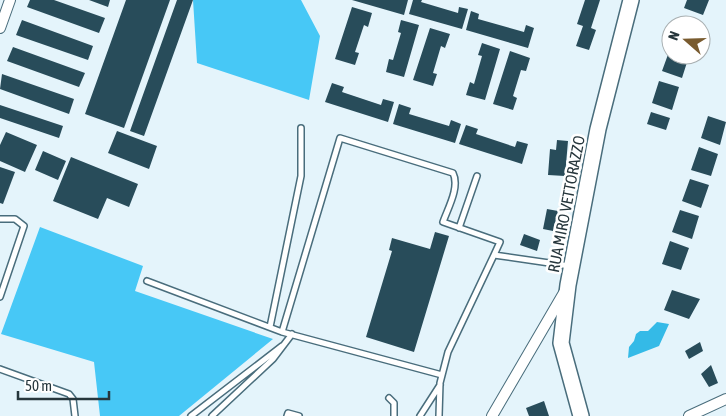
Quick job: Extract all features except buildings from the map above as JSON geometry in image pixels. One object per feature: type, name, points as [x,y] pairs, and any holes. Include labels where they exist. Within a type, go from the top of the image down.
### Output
[{"type":"street","points":[[0,28],[10,0]]},
{"type":"street","name":"RUA MIRO VETTORAZZO","points":[[581,416],[561,343],[568,285],[598,129],[631,0]]},
{"type":"street","points":[[492,416],[568,285]]},
{"type":"street","points":[[689,416],[726,399]]},
{"type":"lane","points":[[270,327],[301,176],[301,128]]},
{"type":"lane","points":[[282,332],[340,138],[453,173],[455,180],[454,189],[442,222],[500,242],[448,352],[440,383],[439,416]]},
{"type":"lane","points":[[459,228],[477,176]]},
{"type":"lane","points":[[0,219],[15,219],[24,226],[0,297]]},
{"type":"lane","points":[[494,255],[572,266]]},
{"type":"lane","points":[[147,281],[282,332],[442,375]]},
{"type":"lane","points":[[212,416],[273,359],[292,334]]},
{"type":"lane","points":[[191,416],[282,346]]},
{"type":"lane","points":[[0,369],[69,394],[73,399],[75,416]]},
{"type":"lane","points":[[420,416],[440,383]]},
{"type":"lane","points":[[389,398],[394,403],[394,416]]},
{"type":"lane","points":[[287,416],[288,412],[298,416]]},
{"type":"shaded area","points":[[193,0],[301,0],[320,36],[309,100],[197,63]]},
{"type":"shaded area","points":[[40,227],[143,266],[135,291],[273,339],[179,416],[100,416],[94,362],[1,334]]},
{"type":"shaded area","points":[[657,322],[669,324],[659,346],[628,358],[629,347],[634,341],[636,334],[640,331],[648,331]]}]
